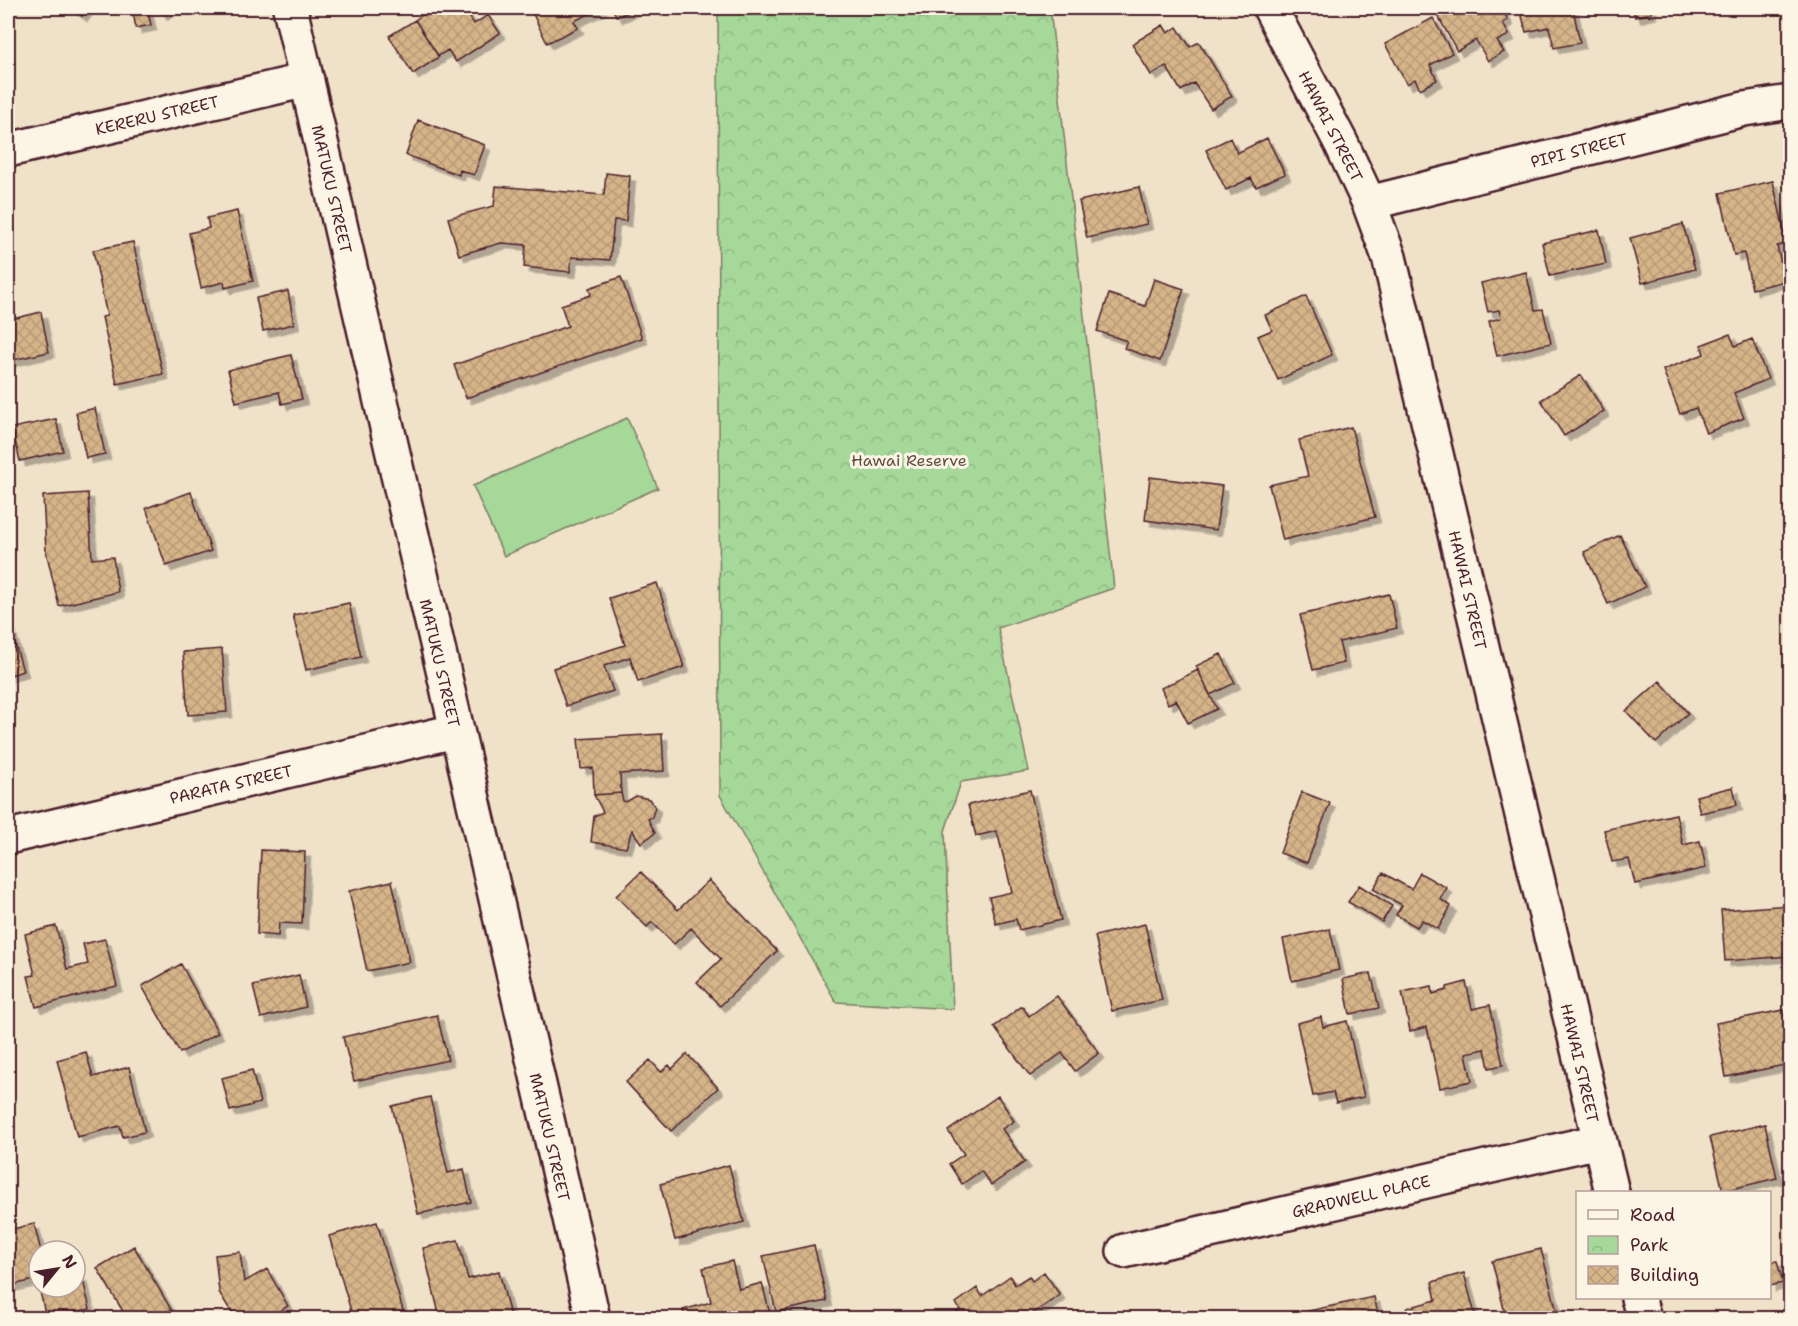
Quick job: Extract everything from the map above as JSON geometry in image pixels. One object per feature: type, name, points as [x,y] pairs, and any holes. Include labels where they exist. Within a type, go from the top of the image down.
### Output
[{"type":"street","name":"MATUKU STREET","points":[[290,8],[455,731],[593,1318]]},
{"type":"street","name":"HAWAI STREET","points":[[1269,8],[1341,143],[1368,203],[1392,268],[1612,1191]]},
{"type":"street","name":"KERERU STREET","points":[[8,150],[307,80]]},
{"type":"street","name":"PIPI STREET","points":[[1368,203],[1744,109],[1791,102]]},
{"type":"street","name":"PARATA STREET","points":[[8,837],[455,731]]},
{"type":"street","name":"GRADWELL PLACE","points":[[1124,1251],[1599,1141]]},
{"type":"street","points":[[1638,1299],[1644,1318]]},
{"type":"green space","name":"Hawai Reserve","points":[[718,8],[1050,8],[1114,588],[998,628],[1029,771],[961,782],[945,831],[953,1009],[836,1002],[720,795]]},
{"type":"green space","points":[[627,418],[658,488],[504,556],[473,486]]},
{"type":"building","points":[[70,8],[88,8],[82,16]]},
{"type":"building","points":[[132,8],[147,8],[151,25],[136,28]]},
{"type":"building","points":[[158,8],[173,8],[162,14]]},
{"type":"building","points":[[433,8],[464,8],[474,24],[488,15],[500,33],[456,62],[448,50],[438,56],[415,20]]},
{"type":"building","points":[[530,8],[602,8],[574,21],[578,28],[547,43]]},
{"type":"building","points":[[612,8],[637,8],[617,17]]},
{"type":"building","points":[[1454,8],[1462,8],[1464,12],[1474,8],[1502,8],[1508,20],[1503,23],[1509,35],[1497,41],[1504,52],[1488,61],[1476,40],[1457,51],[1438,16]]},
{"type":"building","points":[[1520,8],[1573,8],[1580,43],[1554,48],[1549,27],[1526,32]]},
{"type":"building","points":[[1633,8],[1651,8],[1652,13],[1635,17]]},
{"type":"building","points":[[1433,18],[1452,53],[1430,65],[1437,80],[1420,89],[1415,79],[1407,84],[1385,44]]},
{"type":"building","points":[[415,20],[439,57],[413,74],[389,36]]},
{"type":"building","points":[[1163,25],[1168,33],[1177,27],[1190,47],[1199,42],[1232,96],[1211,109],[1194,83],[1181,91],[1166,66],[1151,75],[1132,44]]},
{"type":"building","points":[[418,120],[485,145],[474,175],[460,170],[459,175],[406,155]]},
{"type":"building","points":[[1230,138],[1237,153],[1267,138],[1285,174],[1256,187],[1251,178],[1226,190],[1206,150]]},
{"type":"building","points":[[606,173],[630,176],[626,221],[614,220],[610,260],[572,257],[570,272],[524,267],[526,245],[501,243],[459,255],[448,218],[494,206],[496,186],[604,195]]},
{"type":"building","points":[[1773,181],[1787,244],[1777,246],[1785,281],[1752,289],[1744,253],[1734,255],[1720,193]]},
{"type":"building","points":[[1139,187],[1147,224],[1087,238],[1079,201]]},
{"type":"building","points":[[237,211],[253,281],[225,288],[224,282],[201,288],[189,233],[209,228],[207,218]]},
{"type":"building","points":[[1683,224],[1695,269],[1642,283],[1630,238]]},
{"type":"building","points":[[1599,230],[1606,264],[1550,276],[1542,243]]},
{"type":"building","points":[[133,242],[163,374],[117,384],[102,317],[107,316],[93,250]]},
{"type":"building","points":[[1526,272],[1535,310],[1543,309],[1551,343],[1497,356],[1489,321],[1501,318],[1499,310],[1488,312],[1481,283]]},
{"type":"building","points":[[621,277],[642,338],[466,398],[454,365],[568,326],[561,305],[591,295],[589,288]]},
{"type":"building","points":[[1154,279],[1184,289],[1160,361],[1124,348],[1127,341],[1097,331],[1109,294],[1145,306]]},
{"type":"building","points":[[288,291],[294,324],[263,331],[256,298]]},
{"type":"building","points":[[1306,296],[1332,355],[1278,380],[1258,336],[1272,330],[1265,315]]},
{"type":"building","points":[[41,312],[49,352],[8,361],[8,320]]},
{"type":"building","points":[[1730,334],[1735,346],[1752,339],[1768,379],[1734,393],[1744,418],[1706,433],[1696,408],[1680,414],[1663,370],[1704,354],[1701,345]]},
{"type":"building","points":[[291,355],[302,399],[282,404],[279,392],[236,402],[228,370]]},
{"type":"building","points":[[1581,375],[1604,411],[1564,436],[1541,400]]},
{"type":"building","points":[[95,408],[105,454],[86,458],[76,413]]},
{"type":"building","points":[[56,419],[63,451],[20,461],[12,428]]},
{"type":"building","points":[[1351,427],[1375,517],[1283,540],[1269,485],[1308,476],[1299,440]]},
{"type":"building","points":[[1150,477],[1222,486],[1216,530],[1145,520]]},
{"type":"building","points":[[191,492],[211,551],[166,566],[146,508]]},
{"type":"building","points":[[88,493],[92,559],[113,557],[118,592],[59,606],[46,551],[43,496]]},
{"type":"building","points":[[1620,535],[1645,587],[1608,604],[1584,552]]},
{"type":"building","points":[[657,583],[684,667],[638,682],[630,657],[604,666],[613,691],[566,706],[553,668],[625,645],[609,598]]},
{"type":"building","points":[[1389,594],[1397,628],[1339,642],[1344,663],[1313,670],[1300,615]]},
{"type":"building","points":[[349,603],[361,657],[306,670],[293,615]]},
{"type":"building","points":[[8,619],[23,671],[8,676]]},
{"type":"building","points":[[222,649],[227,712],[188,715],[183,652]]},
{"type":"building","points":[[1221,654],[1235,683],[1210,695],[1196,666]]},
{"type":"building","points":[[1198,670],[1217,709],[1188,723],[1176,700],[1168,704],[1161,688]]},
{"type":"building","points":[[1660,681],[1688,713],[1656,743],[1626,711]]},
{"type":"building","points":[[662,734],[664,771],[620,774],[621,793],[594,795],[593,768],[581,769],[578,739]]},
{"type":"building","points":[[1733,787],[1737,805],[1700,813],[1696,796]]},
{"type":"building","points":[[1030,790],[1061,920],[1019,930],[1016,919],[996,924],[989,897],[1012,892],[997,831],[976,836],[968,805]]},
{"type":"building","points":[[1302,792],[1330,803],[1307,863],[1280,853]]},
{"type":"building","points":[[621,793],[623,801],[626,802],[636,796],[649,799],[655,807],[652,817],[648,819],[655,833],[641,843],[632,830],[626,848],[591,842],[594,816],[603,812],[594,795]]},
{"type":"building","points":[[1676,814],[1683,845],[1700,841],[1706,868],[1635,884],[1629,859],[1612,862],[1604,830]]},
{"type":"building","points":[[261,850],[305,852],[302,924],[279,923],[278,936],[257,934]]},
{"type":"building","points":[[641,872],[678,910],[709,880],[777,951],[720,1006],[697,982],[721,959],[691,928],[674,944],[652,922],[647,927],[616,896]]},
{"type":"building","points":[[1383,873],[1411,889],[1420,873],[1447,888],[1440,899],[1451,906],[1438,929],[1422,920],[1417,927],[1396,915],[1402,905],[1373,889]]},
{"type":"building","points":[[392,881],[410,962],[367,971],[349,891]]},
{"type":"building","points":[[1359,885],[1392,906],[1382,922],[1348,902]]},
{"type":"building","points":[[1790,905],[1790,956],[1725,961],[1721,910]]},
{"type":"building","points":[[1145,924],[1162,1000],[1112,1011],[1095,936]]},
{"type":"building","points":[[56,926],[67,969],[88,964],[83,944],[105,939],[117,986],[36,1007],[28,976],[35,975],[25,934]]},
{"type":"building","points":[[1330,929],[1339,970],[1292,981],[1283,939]]},
{"type":"building","points":[[181,964],[218,1033],[180,1053],[142,986]]},
{"type":"building","points":[[1371,973],[1379,1008],[1350,1014],[1343,979]]},
{"type":"building","points":[[299,975],[306,1007],[261,1018],[253,986]]},
{"type":"building","points":[[1466,982],[1472,1009],[1490,1005],[1503,1065],[1489,1068],[1485,1049],[1466,1053],[1472,1081],[1440,1088],[1427,1027],[1410,1031],[1402,992],[1432,986],[1433,994]]},
{"type":"building","points":[[1057,996],[1099,1053],[1075,1071],[1062,1053],[1030,1076],[994,1027],[1022,1006],[1029,1016]]},
{"type":"building","points":[[1784,1010],[1790,1040],[1790,1064],[1726,1077],[1716,1023]]},
{"type":"building","points":[[437,1015],[448,1060],[354,1081],[343,1037]]},
{"type":"building","points":[[1321,1017],[1323,1027],[1347,1021],[1364,1097],[1336,1103],[1333,1092],[1313,1096],[1297,1023]]},
{"type":"building","points":[[86,1052],[93,1077],[129,1067],[145,1132],[123,1137],[120,1126],[77,1137],[57,1060]]},
{"type":"building","points":[[687,1054],[718,1088],[671,1131],[626,1082],[650,1060],[661,1072],[669,1065],[672,1069]]},
{"type":"building","points":[[252,1070],[260,1103],[230,1111],[222,1078]]},
{"type":"building","points":[[998,1096],[1014,1121],[1002,1129],[1025,1162],[991,1185],[981,1171],[962,1184],[949,1164],[964,1154],[948,1131]]},
{"type":"building","points":[[430,1097],[448,1173],[464,1169],[471,1202],[418,1214],[392,1106]]},
{"type":"building","points":[[1765,1124],[1777,1178],[1723,1191],[1710,1137]]},
{"type":"building","points":[[729,1165],[744,1222],[675,1240],[660,1184]]},
{"type":"building","points":[[377,1222],[404,1314],[391,1318],[353,1318],[329,1236]]},
{"type":"building","points":[[34,1224],[38,1239],[27,1239],[27,1282],[8,1286],[8,1230]]},
{"type":"building","points":[[458,1240],[468,1279],[499,1271],[510,1316],[440,1318],[423,1248]]},
{"type":"building","points":[[814,1245],[827,1301],[776,1312],[763,1256]]},
{"type":"building","points":[[134,1246],[176,1318],[127,1318],[97,1268]]},
{"type":"building","points":[[1541,1249],[1557,1312],[1532,1318],[1502,1318],[1506,1317],[1492,1261]]},
{"type":"building","points":[[240,1252],[244,1282],[267,1269],[288,1306],[277,1313],[280,1318],[235,1318],[219,1292],[215,1255]]},
{"type":"building","points":[[732,1261],[739,1289],[762,1283],[770,1314],[754,1318],[685,1318],[683,1310],[711,1302],[703,1268]]},
{"type":"building","points":[[1777,1261],[1783,1283],[1771,1286],[1771,1262]]},
{"type":"building","points":[[1044,1272],[1060,1295],[1026,1318],[948,1318],[960,1310],[956,1303],[977,1288],[982,1296],[1010,1276],[1015,1285],[1029,1276],[1032,1281]]},
{"type":"building","points":[[1464,1273],[1476,1318],[1410,1318],[1407,1308],[1436,1300],[1432,1282]]},
{"type":"building","points":[[87,1297],[90,1309],[46,1318],[42,1299],[87,1299]]},
{"type":"building","points":[[1374,1297],[1379,1318],[1300,1318],[1299,1313]]},
{"type":"building","points":[[1241,1313],[1243,1318],[1215,1318]]}]
